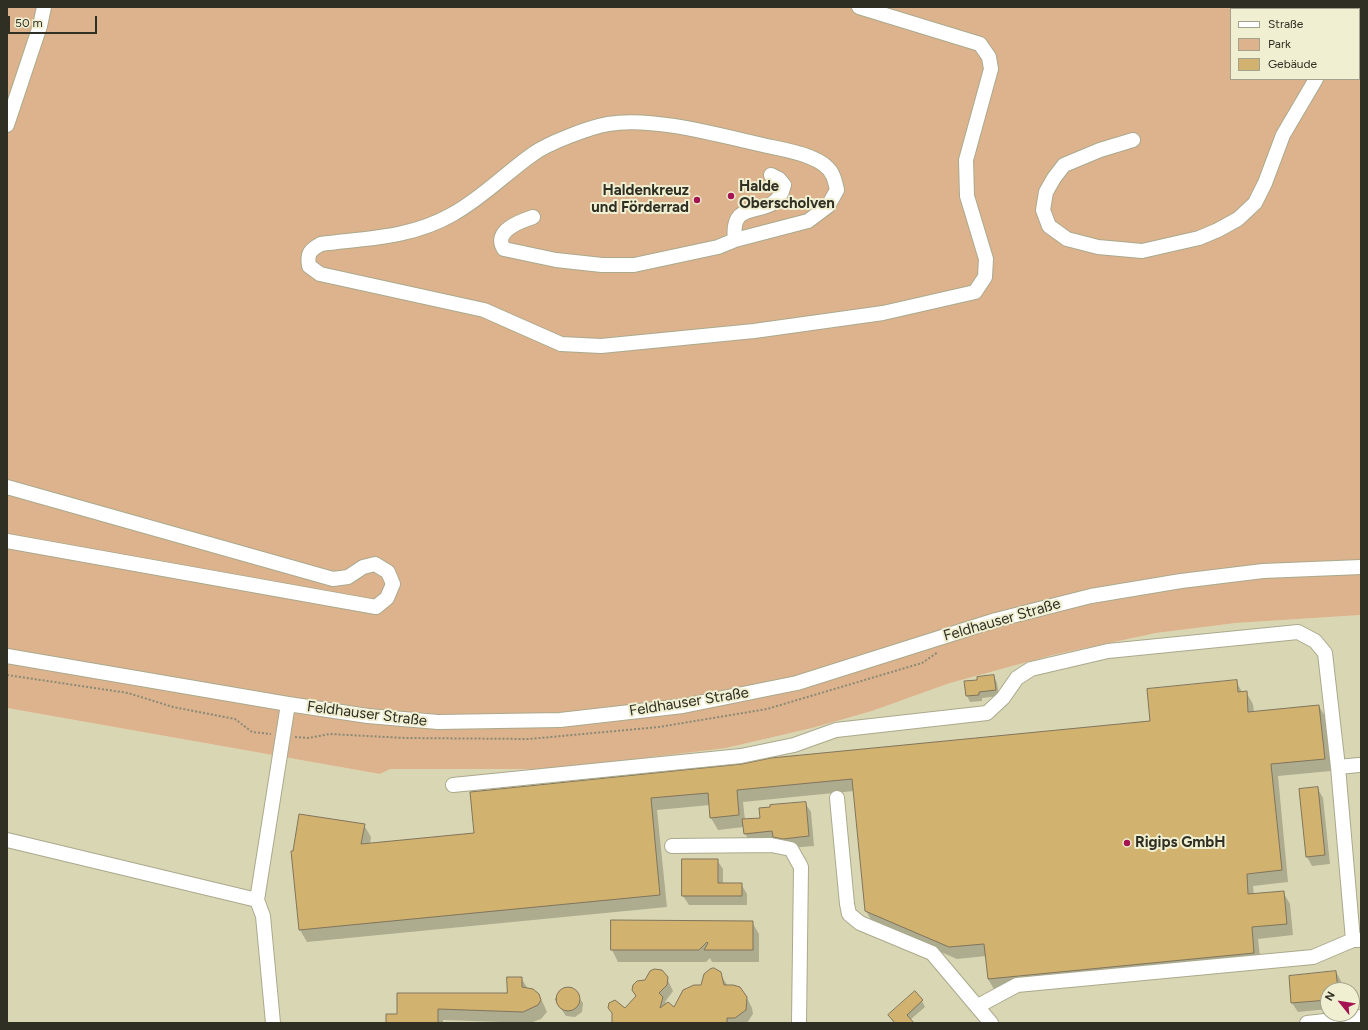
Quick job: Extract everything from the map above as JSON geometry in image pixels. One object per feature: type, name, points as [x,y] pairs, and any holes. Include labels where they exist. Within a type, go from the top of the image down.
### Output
[{"type":"street","points":[[7,125],[40,26],[44,7]]},
{"type":"street","points":[[534,218],[516,223],[507,230],[502,239],[504,249],[556,260],[602,265],[634,265],[718,246],[735,240],[808,221],[828,206],[837,190],[833,174],[822,162],[773,147],[685,128],[642,123],[608,124],[534,152],[474,201],[436,224],[414,232],[322,244],[311,249],[307,257],[309,266],[320,274],[484,310],[561,344],[601,346],[754,331],[868,315],[975,292],[985,277],[986,259],[967,196],[966,160],[991,69],[989,57],[980,44],[859,7]]},
{"type":"street","points":[[1132,140],[1100,150],[1064,165],[1046,192],[1043,210],[1049,226],[1067,239],[1098,247],[1142,251],[1199,238],[1218,230],[1238,219],[1255,203],[1265,183],[1283,135],[1315,80]]},
{"type":"street","points":[[735,240],[734,230],[736,220],[743,213],[774,204],[781,196],[784,185],[779,179],[771,176]]},
{"type":"street","points":[[7,487],[333,579],[348,577],[363,567],[375,564],[388,572],[393,584],[388,598],[376,607],[7,541]]},
{"type":"street","name":"Feldhauser Straße","points":[[7,656],[288,704],[368,716],[438,722],[560,720],[683,706],[797,683],[996,620],[1091,596],[1181,581],[1264,571],[1361,568]]},
{"type":"street","points":[[453,785],[741,756],[794,745],[836,730],[987,713],[1003,698],[1017,678],[1031,669],[1108,650],[1298,632],[1315,641],[1325,653],[1357,940],[1313,957],[1017,985],[978,1006]]},
{"type":"street","points":[[273,1023],[263,916],[257,900],[288,704]]},
{"type":"street","points":[[1338,767],[1359,765]]},
{"type":"street","points":[[838,798],[849,914],[860,923],[932,953],[992,1023]]},
{"type":"street","points":[[7,840],[257,900]]},
{"type":"street","points":[[672,846],[771,845],[791,850],[801,867],[799,1023]]},
{"type":"street","points":[[1307,1023],[1361,1017]]},
{"type":"path","points":[[7,675],[128,693],[173,707]]},
{"type":"shaded area","points":[[1361,615],[1361,1023],[7,1023],[7,708],[380,774],[390,769],[726,748],[812,728],[872,711],[950,683],[1053,655],[1156,633],[1236,623]]},
{"type":"green space","points":[[7,7],[1361,7],[1361,615],[1236,623],[1156,633],[1053,655],[950,683],[872,711],[812,728],[726,748],[551,769],[390,769],[380,774],[7,708]]},
{"type":"building","points":[[994,675],[996,690],[979,692],[979,695],[966,696],[964,681],[977,680],[977,677]]},
{"type":"building","name":"Rigips GmbH","points":[[1237,680],[1238,692],[1247,691],[1248,712],[1319,705],[1325,759],[1271,764],[1282,870],[1247,874],[1248,894],[1284,891],[1287,924],[1252,927],[1254,953],[988,979],[984,944],[949,947],[865,911],[852,779],[737,790],[739,815],[710,818],[708,793],[651,798],[660,895],[299,930],[291,851],[293,851],[299,814],[365,824],[361,844],[474,833],[470,792],[742,764],[771,758],[1150,721],[1147,689]]},
{"type":"building","points":[[1318,787],[1325,855],[1306,857],[1299,789]]},
{"type":"building","points":[[806,802],[809,836],[783,839],[773,837],[772,831],[744,834],[742,819],[760,818],[759,808],[770,807],[770,805]]},
{"type":"building","points":[[682,859],[718,859],[718,883],[742,883],[742,896],[682,896]]},
{"type":"building","points":[[611,920],[753,921],[753,950],[704,950],[708,943],[707,942],[699,950],[611,950]]},
{"type":"building","points":[[714,968],[721,972],[724,985],[740,987],[747,997],[746,1010],[735,1018],[727,1018],[727,1023],[612,1023],[612,1013],[608,1008],[609,1003],[615,1000],[625,1008],[636,996],[632,990],[633,985],[637,981],[645,980],[650,971],[654,969],[662,970],[668,977],[667,985],[659,993],[663,997],[660,1008],[668,1002],[674,1007],[683,990],[694,985],[701,985],[704,974],[710,969]]},
{"type":"building","points":[[1336,971],[1337,982],[1320,982],[1320,1001],[1291,1003],[1289,976]]},
{"type":"building","points":[[507,977],[522,977],[522,987],[533,989],[539,994],[541,1000],[538,1005],[523,1012],[438,1009],[438,1023],[386,1023],[386,1014],[397,1014],[397,993],[507,993]]},
{"type":"building","points":[[563,987],[573,987],[580,994],[580,1004],[573,1011],[563,1011],[556,1004],[556,994]]},
{"type":"building","points":[[915,991],[923,1000],[907,1015],[914,1023],[895,1023],[888,1015]]},
{"type":"place","name":"Halde Oberscholven","points":[[731,196]]},
{"type":"place","name":"Haldenkreuz und Förderrad","points":[[697,200]]},
{"type":"place","name":"Rigips GmbH","points":[[1127,843]]}]
